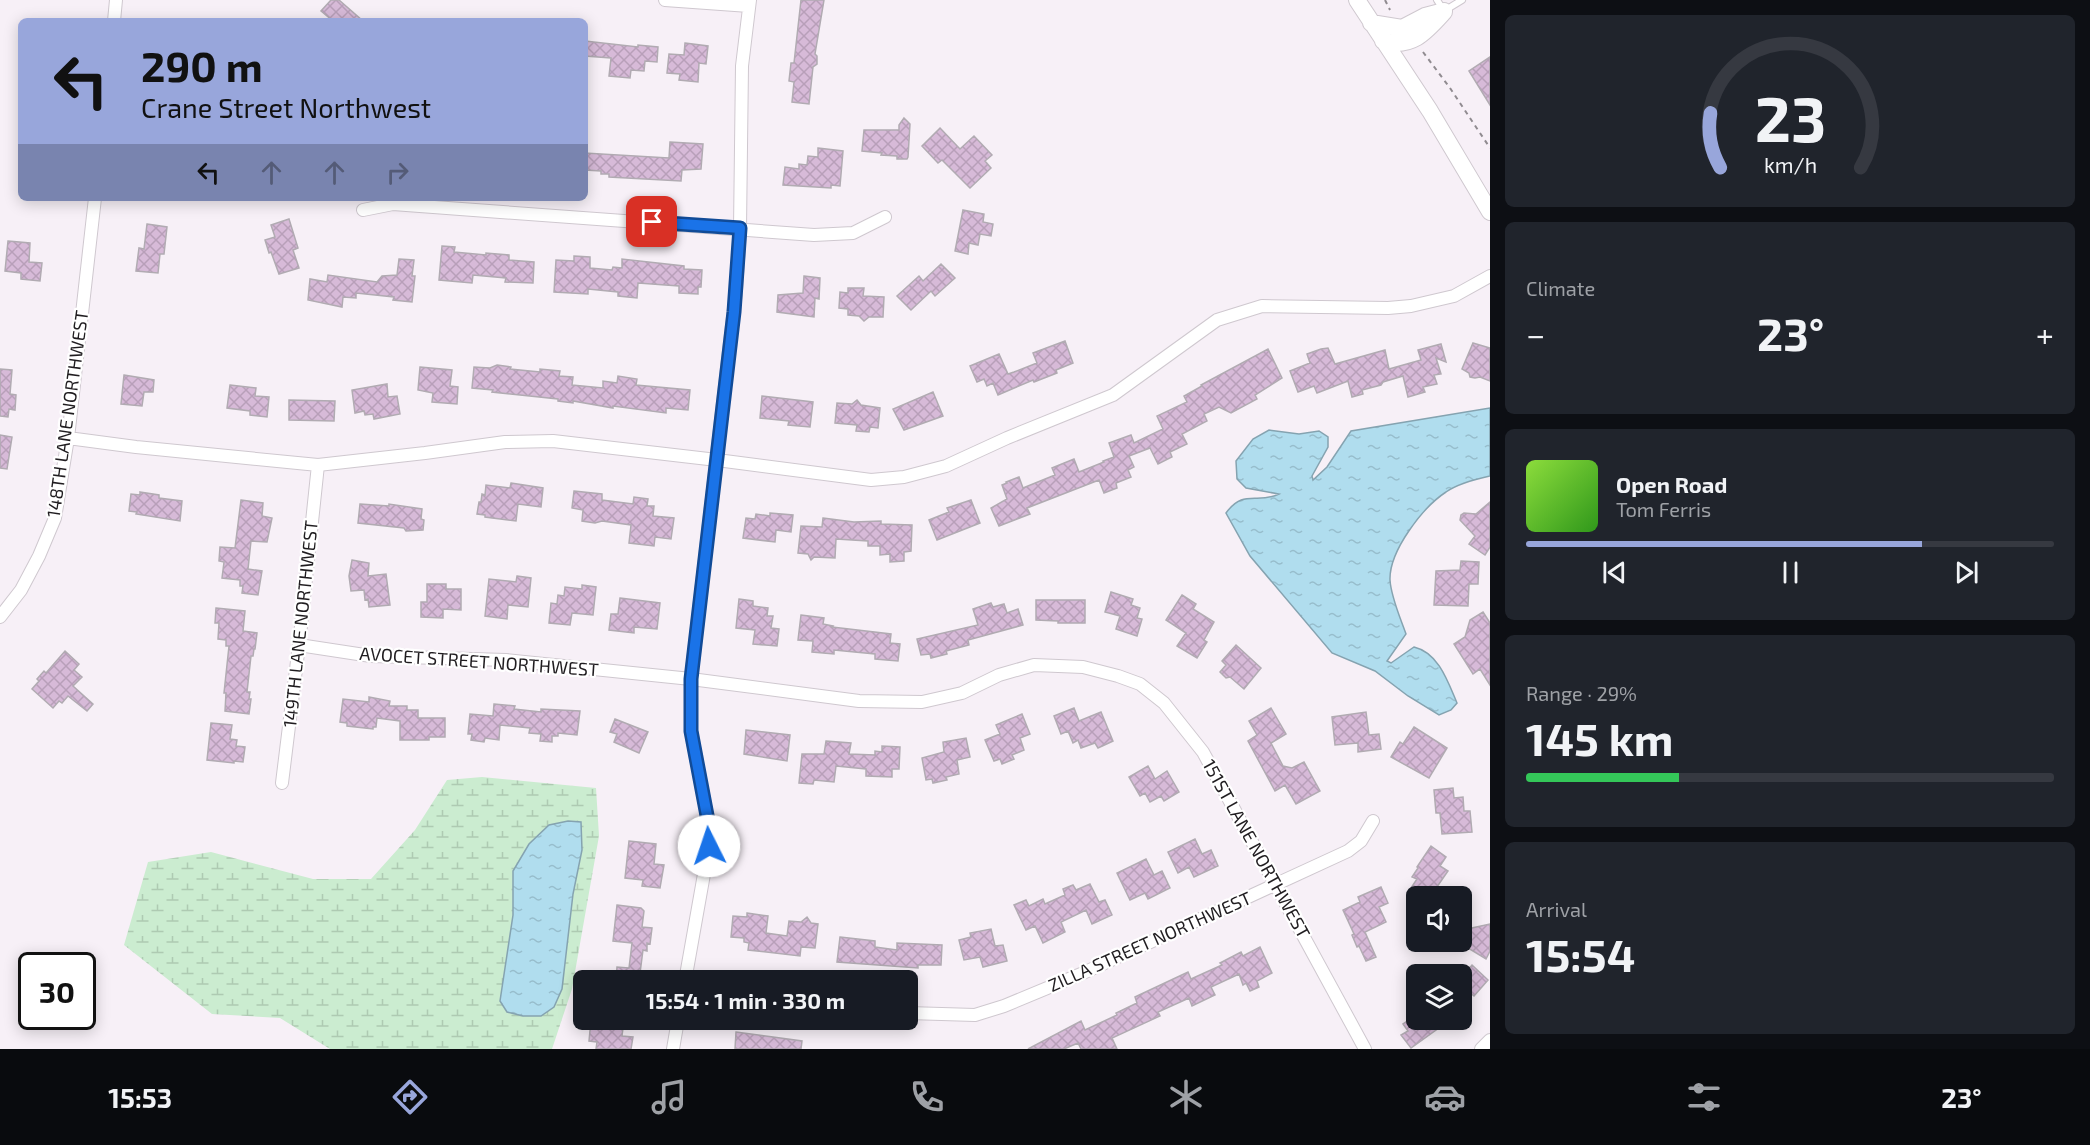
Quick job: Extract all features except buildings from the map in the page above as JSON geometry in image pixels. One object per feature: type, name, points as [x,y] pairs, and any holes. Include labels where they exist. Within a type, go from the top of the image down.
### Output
[{"type":"street","points":[[114,18],[116,0]]},
{"type":"street","points":[[665,0],[749,3],[741,66],[740,228],[736,291],[691,679],[691,731],[709,826],[709,846],[687,970]]},
{"type":"street","points":[[1357,0],[1430,111],[1490,212]]},
{"type":"street","points":[[1371,23],[1402,28],[1441,6]]},
{"type":"street","points":[[1383,41],[1395,44],[1413,41],[1441,6]]},
{"type":"street","name":"148TH LANE NORTHWEST","points":[[0,617],[21,590],[55,518],[68,438],[95,201]]},
{"type":"street","points":[[363,210],[393,204],[814,235],[853,233],[885,217]]},
{"type":"street","points":[[68,438],[318,465],[514,442],[553,441],[871,480],[904,477],[946,466],[1007,438],[1113,395],[1217,320],[1262,306],[1388,308],[1411,306],[1454,296],[1490,276]]},
{"type":"street","name":"149TH LANE NORTHWEST","points":[[282,783],[318,465]]},
{"type":"street","name":"AVOCET STREET NORTHWEST","points":[[299,645],[371,656],[506,660],[691,679],[859,701],[922,702],[962,693],[999,675],[1034,665],[1083,667],[1118,676]]},
{"type":"street","name":"151ST LANE NORTHWEST","points":[[1118,676],[1140,684],[1164,703],[1203,752],[1365,1049]]},
{"type":"street","name":"ZILLA STREET NORTHWEST","points":[[918,1013],[975,1015],[1004,1006],[1081,974],[1348,851],[1361,841],[1373,821]]},
{"type":"street","points":[[673,1049],[676,1030]]},
{"type":"street","points":[[1481,1049],[1490,1040]]},
{"type":"lane","points":[[1441,6],[1462,0]]},
{"type":"path","points":[[1417,45],[1450,88],[1490,148]]},
{"type":"green space","points":[[482,777],[596,788],[599,836],[575,970],[573,970],[572,989],[552,1049],[330,1049],[280,1018],[212,1014],[124,945],[148,862],[211,852],[313,879],[371,879],[415,830],[447,780]]},
{"type":"water","points":[[1490,408],[1490,476],[1456,486],[1427,508],[1401,543],[1391,569],[1392,593],[1406,634],[1387,661],[1391,663],[1414,647],[1430,655],[1441,669],[1457,703],[1451,710],[1439,715],[1408,696],[1375,671],[1332,653],[1250,556],[1226,513],[1239,501],[1279,494],[1246,488],[1237,479],[1236,461],[1253,439],[1269,430],[1299,434],[1319,431],[1328,437],[1328,447],[1312,476],[1313,480],[1327,467],[1351,431]]},
{"type":"water","points":[[568,821],[581,822],[582,850],[573,894],[562,989],[554,1007],[541,1016],[523,1016],[507,1012],[500,1001],[513,915],[513,871],[529,844],[549,825]]},
{"type":"route","points":[[652,222],[740,228],[734,312],[691,679],[691,731],[709,826],[709,846]]}]
